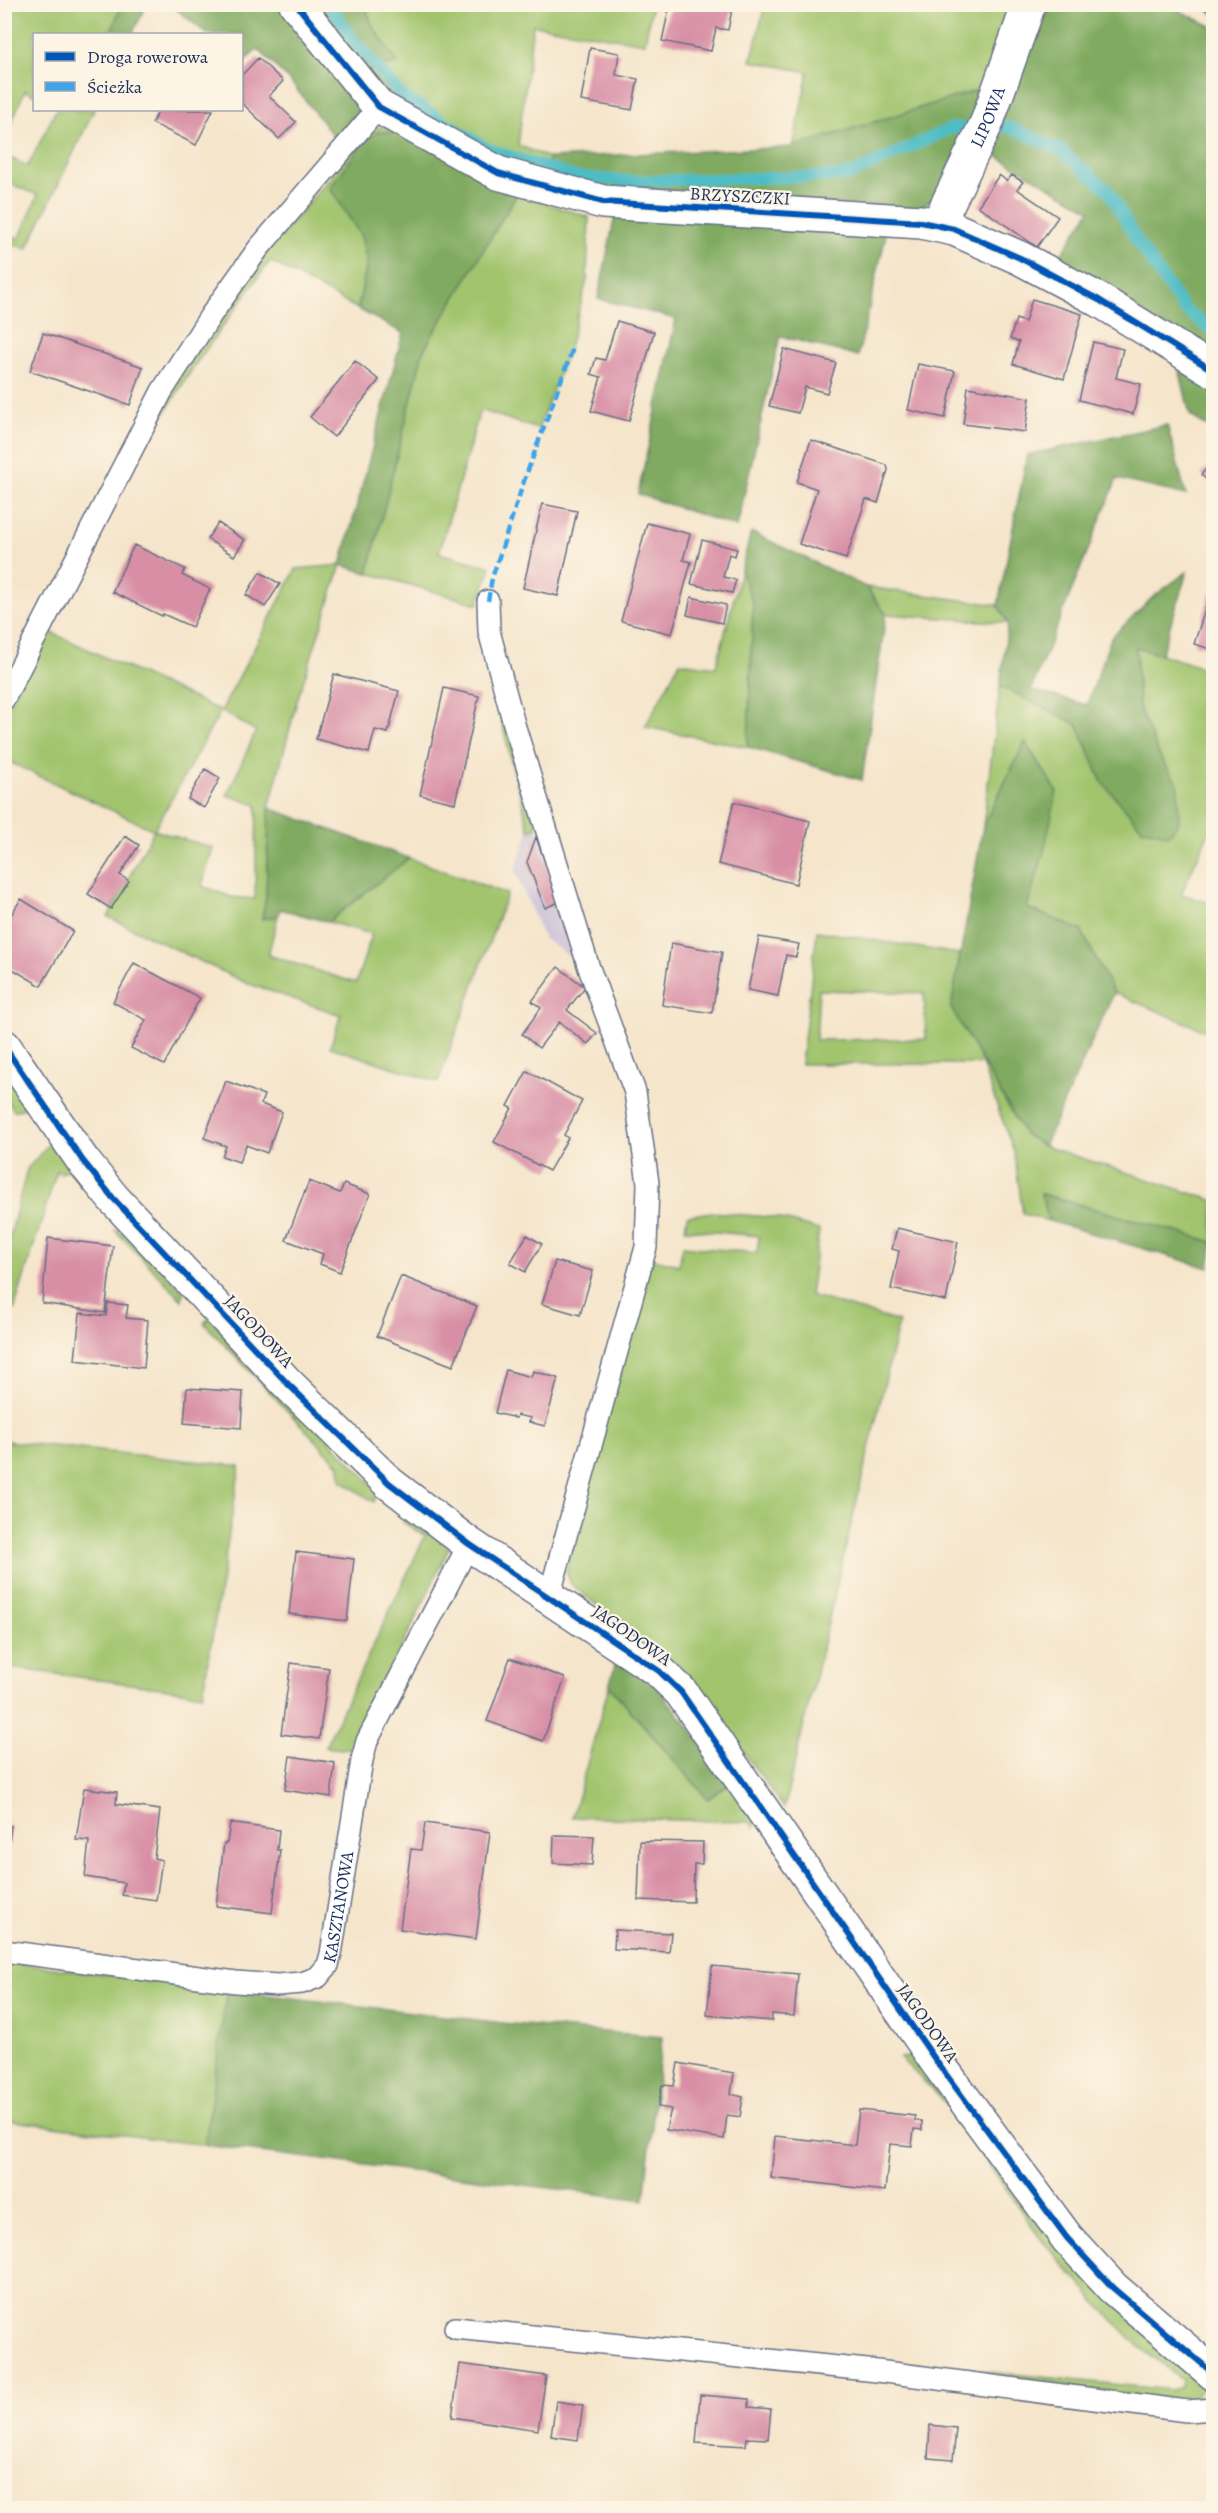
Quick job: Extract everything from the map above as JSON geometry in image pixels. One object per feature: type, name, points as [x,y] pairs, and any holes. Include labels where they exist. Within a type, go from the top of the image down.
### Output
[{"type":"street","name":"BRZYSZCZKI","points":[[296,4],[379,107],[498,173],[603,202],[938,224],[974,236],[1099,300],[1214,371]]},
{"type":"street","name":"LIPOWA","points":[[938,224],[987,122],[1029,4]]},
{"type":"street","name":"JAGODOWA","points":[[4,1046],[83,1161],[120,1206],[325,1422],[389,1483],[469,1544],[659,1671],[681,1692],[939,2065],[1067,2238],[1113,2288],[1210,2362]]},
{"type":"lane","points":[[4,699],[162,391],[211,315],[258,249],[379,107]]},
{"type":"lane","points":[[488,601],[489,631],[514,724],[589,968],[635,1092],[648,1184],[646,1247],[549,1596]]},
{"type":"lane","name":"KASZTANOWA","points":[[4,1951],[236,1982],[290,1985],[318,1977],[328,1965],[332,1954],[362,1760],[367,1741],[469,1544]]},
{"type":"lane","points":[[455,2328],[877,2371],[1187,2411],[1214,2409]]},
{"type":"shaded area","points":[[537,827],[583,966],[544,939],[515,871],[529,830]]},
{"type":"green space","points":[[4,5],[122,5],[110,33],[33,33],[33,94],[25,90],[5,139]]},
{"type":"green space","points":[[122,5],[147,5],[133,33],[110,33]]},
{"type":"green space","points":[[171,5],[285,5],[361,100],[361,113],[338,142],[290,81],[258,49],[243,62],[243,33],[206,33]]},
{"type":"green space","points":[[312,5],[365,5],[372,25],[398,63],[366,72]]},
{"type":"green space","points":[[365,5],[652,5],[645,43],[533,25],[518,145],[549,158],[545,179],[400,104],[366,72],[397,63],[372,25]]},
{"type":"green space","points":[[765,5],[1019,5],[988,87],[793,147],[808,72],[751,61]]},
{"type":"green space","points":[[1042,5],[1168,5],[1213,27],[1213,357],[1117,299],[1058,259],[1090,210],[990,152]]},
{"type":"green space","points":[[988,87],[944,191],[918,209],[590,190],[545,179],[549,158],[793,147]]},
{"type":"green space","points":[[56,111],[94,111],[27,249],[5,241],[5,234],[19,239],[38,195],[5,182],[5,156],[28,166]]},
{"type":"green space","points":[[385,127],[400,133],[377,132],[364,142],[330,188],[361,235],[367,262],[358,309],[270,261],[194,366],[133,464],[173,384],[268,250],[373,128]]},
{"type":"green space","points":[[377,132],[400,133],[517,194],[423,351],[368,573],[341,565],[403,333],[358,309],[367,263],[361,236],[330,188],[364,142]]},
{"type":"green space","points":[[517,194],[589,217],[587,280],[569,348],[538,429],[480,410],[439,553],[491,567],[478,604],[368,573],[423,351]]},
{"type":"green space","points":[[615,215],[885,230],[885,239],[858,356],[780,336],[737,527],[638,494],[676,319],[598,299]]},
{"type":"green space","points":[[1178,364],[1213,383],[1213,431],[1190,415]]},
{"type":"green space","points":[[1167,425],[1186,495],[1117,479],[1031,690],[1087,705],[1111,638],[1154,596],[1187,572],[1161,655],[1136,647],[1139,708],[1161,759],[1178,785],[1179,823],[1168,835],[1142,828],[1102,782],[1077,724],[1000,686],[1008,623],[998,605],[1027,455]]},
{"type":"green space","points":[[751,532],[866,587],[886,614],[862,780],[748,747],[753,604],[741,571]]},
{"type":"green space","points":[[341,565],[297,701],[269,808],[266,897],[262,918],[278,916],[268,955],[356,983],[372,934],[328,922],[409,858],[507,894],[438,1082],[330,1047],[341,1015],[246,983],[108,917],[154,830],[213,848],[202,886],[231,897],[255,899],[257,805],[227,795],[256,731],[221,711],[296,569]]},
{"type":"green space","points":[[741,571],[753,603],[748,747],[645,727],[680,662],[716,667]]},
{"type":"green space","points":[[866,587],[998,605],[1008,623],[886,614]]},
{"type":"green space","points":[[46,630],[221,711],[154,830],[5,760],[5,712]]},
{"type":"green space","points":[[1136,646],[1213,671],[1213,823],[1181,894],[1213,904],[1213,1034],[1114,993],[1081,930],[1027,908],[1044,851],[1025,742],[983,826],[1000,686],[1077,724],[1102,782],[1178,785],[1161,759],[1139,708]]},
{"type":"green space","points":[[486,654],[537,827],[529,830],[488,668]]},
{"type":"green space","points":[[1025,742],[1057,791],[1044,851],[1027,908],[1081,930],[1114,993],[1044,1146],[1025,1135],[951,1008],[983,826]]},
{"type":"green space","points":[[269,808],[409,858],[328,922],[280,909],[278,916],[262,919],[266,897]]},
{"type":"green space","points":[[817,931],[960,954],[951,1008],[1025,1135],[1044,1146],[1213,1200],[1213,1242],[1042,1194],[1049,1221],[1023,1214],[1014,1152],[982,1064],[801,1064]],"holes":[[[819,990],[924,993],[926,1039],[816,1040]]]},
{"type":"green space","points":[[4,1069],[30,1107],[14,1111],[5,1097]]},
{"type":"green space","points":[[49,1144],[59,1148],[73,1164],[61,1174],[57,1170],[14,1310],[5,1309],[5,1255],[27,1169]]},
{"type":"green space","points":[[1041,1194],[1213,1242],[1209,1268],[1049,1221]]},
{"type":"green space","points":[[712,1212],[777,1218],[819,1230],[810,1295],[899,1322],[784,1808],[710,1706],[635,1636],[571,1584],[566,1569],[649,1258],[679,1265],[683,1246],[757,1253],[759,1236],[685,1229],[687,1216]]},
{"type":"green space","points":[[115,1230],[124,1230],[183,1292],[182,1300]]},
{"type":"green space","points":[[209,1318],[377,1489],[374,1502],[341,1480],[340,1466],[204,1323]]},
{"type":"green space","points":[[5,1441],[240,1466],[203,1694],[5,1667]]},
{"type":"green space","points":[[409,1515],[449,1548],[353,1750],[325,1747],[425,1536],[403,1522]]},
{"type":"green space","points":[[617,1659],[658,1688],[732,1781],[708,1799],[609,1686]]},
{"type":"green space","points":[[609,1686],[708,1799],[732,1781],[760,1818],[754,1827],[750,1822],[572,1817]]},
{"type":"green space","points":[[5,1962],[227,1990],[205,2145],[5,2120]]},
{"type":"green space","points":[[227,1990],[511,2024],[662,2037],[644,2200],[205,2145]]},
{"type":"green space","points":[[928,2056],[1203,2386],[1195,2398],[1178,2402],[879,2361],[1172,2390],[1181,2387],[1182,2380],[1139,2347],[1037,2234],[946,2103],[900,2058]]},
{"type":"building","points":[[670,4],[733,4],[728,30],[716,28],[711,51],[662,41]]},
{"type":"building","points":[[1196,4],[1214,4],[1214,15]]},
{"type":"building","points":[[590,48],[619,53],[616,75],[638,79],[632,110],[581,101]]},
{"type":"building","points":[[258,58],[283,81],[269,96],[296,122],[279,139],[243,104],[243,74]]},
{"type":"building","points":[[158,111],[213,111],[196,145],[152,123]]},
{"type":"building","points":[[999,175],[1007,181],[1012,175],[1023,182],[1017,189],[1058,217],[1037,247],[978,206]]},
{"type":"building","points":[[1032,299],[1082,314],[1064,379],[1013,364],[1019,342],[1010,339],[1016,319],[1025,322]]},
{"type":"building","points":[[617,321],[654,332],[629,421],[591,411],[601,377],[591,374],[596,358],[605,360]]},
{"type":"building","points":[[43,333],[143,367],[130,405],[30,371]]},
{"type":"building","points":[[1093,342],[1123,349],[1116,378],[1141,384],[1133,414],[1079,400]]},
{"type":"building","points":[[784,349],[836,363],[827,393],[805,387],[798,413],[769,406]]},
{"type":"building","points":[[355,361],[379,380],[334,437],[310,417]]},
{"type":"building","points":[[918,364],[955,371],[945,418],[908,410]]},
{"type":"building","points":[[968,387],[1030,398],[1025,432],[963,424]]},
{"type":"building","points":[[811,440],[887,465],[888,470],[878,503],[866,499],[846,559],[799,544],[817,489],[797,482]]},
{"type":"building","points":[[1214,460],[1214,485],[1201,475]]},
{"type":"building","points":[[542,504],[577,511],[558,596],[523,588]]},
{"type":"building","points":[[218,523],[245,540],[234,556],[207,539]]},
{"type":"building","points":[[647,523],[690,534],[683,560],[691,562],[672,634],[621,621]]},
{"type":"building","points":[[702,540],[737,549],[735,556],[729,554],[723,577],[736,580],[732,593],[691,584]]},
{"type":"building","points":[[134,545],[185,569],[182,575],[210,589],[192,627],[163,614],[162,616],[112,592]]},
{"type":"building","points":[[260,572],[280,584],[265,607],[246,595]]},
{"type":"building","points":[[1211,591],[1214,592],[1214,650],[1194,644]]},
{"type":"building","points":[[691,597],[726,605],[722,623],[687,615]]},
{"type":"building","points":[[334,674],[399,691],[388,733],[375,730],[369,753],[316,739]]},
{"type":"building","points":[[444,688],[479,696],[455,803],[420,795]]},
{"type":"building","points":[[205,769],[220,778],[204,808],[188,799]]},
{"type":"building","points":[[734,802],[810,821],[796,884],[718,864]]},
{"type":"building","points":[[125,836],[139,845],[120,875],[129,881],[111,909],[88,894]]},
{"type":"building","points":[[536,837],[559,902],[545,908],[527,862]]},
{"type":"building","points":[[21,899],[73,931],[41,986],[4,964],[4,926]]},
{"type":"building","points":[[759,937],[799,944],[796,957],[786,955],[778,996],[748,990]]},
{"type":"building","points":[[671,943],[722,952],[712,1013],[662,1005]]},
{"type":"building","points":[[134,963],[200,998],[164,1065],[131,1048],[146,1020],[113,1002]]},
{"type":"building","points":[[558,967],[585,987],[567,1010],[597,1033],[588,1044],[559,1022],[539,1048],[522,1034],[541,1008],[532,1001]]},
{"type":"building","points":[[527,1071],[582,1101],[564,1135],[568,1138],[549,1171],[494,1142],[512,1108],[508,1106]]},
{"type":"building","points":[[226,1081],[264,1095],[261,1104],[282,1112],[267,1153],[246,1145],[239,1162],[222,1156],[226,1146],[204,1138]]},
{"type":"building","points":[[309,1181],[340,1193],[344,1184],[370,1194],[340,1272],[320,1264],[323,1254],[286,1240]]},
{"type":"building","points":[[897,1228],[958,1242],[946,1301],[891,1289],[899,1251],[892,1249]]},
{"type":"building","points":[[527,1235],[542,1244],[525,1272],[510,1263]]},
{"type":"building","points":[[48,1238],[113,1246],[105,1313],[42,1303]]},
{"type":"building","points":[[555,1261],[593,1271],[580,1315],[542,1304]]},
{"type":"building","points":[[401,1276],[477,1306],[453,1366],[377,1336]]},
{"type":"building","points":[[108,1303],[128,1305],[126,1318],[148,1320],[144,1368],[75,1360],[80,1313],[106,1316]]},
{"type":"building","points":[[506,1370],[531,1377],[533,1371],[558,1378],[545,1426],[529,1422],[531,1418],[517,1415],[516,1418],[495,1413]]},
{"type":"building","points":[[187,1388],[243,1392],[241,1428],[184,1423]]},
{"type":"building","points":[[296,1552],[354,1559],[347,1621],[289,1614]]},
{"type":"building","points":[[510,1658],[565,1678],[543,1741],[487,1721]]},
{"type":"building","points":[[291,1663],[329,1668],[319,1739],[281,1734]]},
{"type":"building","points":[[290,1756],[335,1763],[331,1797],[285,1790]]},
{"type":"building","points":[[84,1788],[117,1792],[116,1804],[160,1810],[154,1858],[162,1860],[156,1900],[122,1895],[124,1883],[85,1877],[89,1841],[76,1840]]},
{"type":"building","points":[[230,1823],[279,1830],[277,1850],[280,1850],[272,1913],[216,1906],[224,1843],[227,1843]]},
{"type":"building","points":[[425,1823],[490,1832],[476,1939],[400,1929],[411,1849],[421,1850]]},
{"type":"building","points":[[4,1825],[11,1826],[6,1865],[4,1865]]},
{"type":"building","points":[[554,1835],[594,1836],[592,1865],[553,1863]]},
{"type":"building","points":[[640,1841],[703,1842],[702,1864],[694,1864],[693,1902],[638,1900]]},
{"type":"building","points":[[615,1930],[671,1933],[669,1952],[614,1949]]},
{"type":"building","points":[[712,1966],[798,1974],[794,2016],[772,2014],[772,2021],[707,2015]]},
{"type":"building","points":[[678,2063],[734,2073],[731,2094],[743,2097],[740,2117],[727,2115],[724,2139],[666,2130],[671,2109],[658,2107],[662,2085],[674,2086]]},
{"type":"building","points":[[859,2110],[915,2116],[915,2121],[922,2121],[922,2130],[914,2129],[912,2146],[890,2144],[885,2191],[771,2178],[775,2136],[855,2145]]},
{"type":"building","points":[[460,2364],[546,2376],[538,2430],[452,2417]]},
{"type":"building","points":[[700,2395],[749,2399],[749,2407],[771,2409],[768,2439],[747,2438],[746,2446],[696,2443]]},
{"type":"building","points":[[556,2401],[583,2405],[578,2440],[551,2436]]},
{"type":"building","points":[[930,2425],[956,2428],[953,2460],[928,2458]]},
{"type":"waterway","points":[[330,4],[351,37],[400,94],[488,149],[575,177],[630,181],[847,176],[952,128],[1010,127],[1060,150],[1108,190],[1139,244],[1184,309],[1214,332]]},
{"type":"marked path","points":[[488,601],[492,578],[524,481],[573,348]]},
{"type":"cycle path","points":[[296,4],[379,107],[498,173],[603,202],[921,222],[954,229],[1020,258],[1099,300],[1214,371]]},
{"type":"cycle path","points":[[4,1046],[83,1161],[113,1198],[288,1384],[389,1483],[469,1544],[659,1671],[681,1692],[939,2065],[1067,2238],[1113,2288],[1214,2374]]}]
